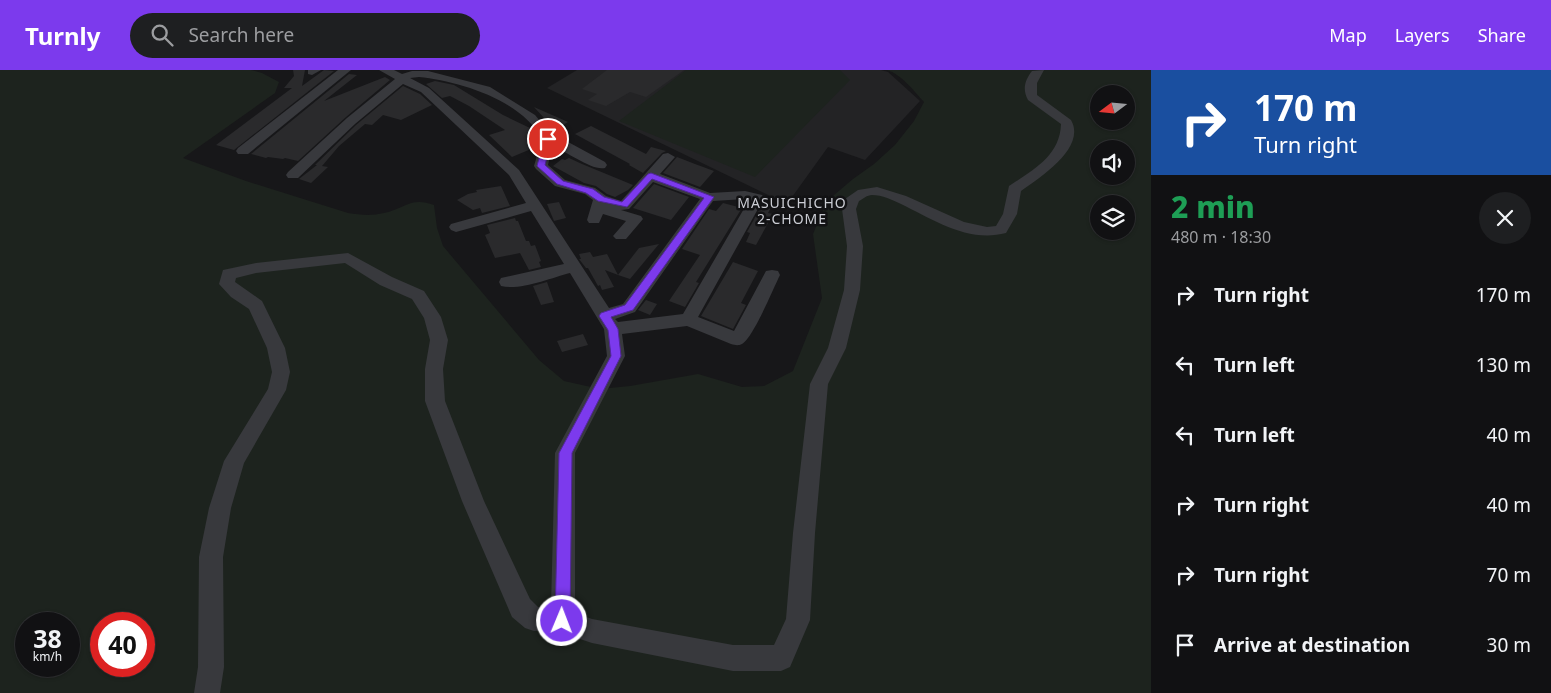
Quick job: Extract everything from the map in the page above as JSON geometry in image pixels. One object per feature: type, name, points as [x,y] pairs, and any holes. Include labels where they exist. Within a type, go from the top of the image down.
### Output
[{"type":"street","points":[[243,151],[346,70]]},
{"type":"street","points":[[385,70],[425,90],[514,173],[609,322],[616,356],[566,453],[562,621]]},
{"type":"street","points":[[207,693],[211,667],[211,557],[220,508],[234,461],[276,390],[281,372],[276,348],[256,305],[227,284],[229,274],[348,258],[386,281],[418,295],[432,317],[439,340],[434,369],[435,401],[473,501],[520,608],[534,619],[553,618],[592,631],[733,658],[781,658],[798,620],[804,533],[820,384],[837,348],[852,290],[855,246],[849,209],[852,199],[866,191],[880,191],[902,198],[972,231],[990,233],[1001,230],[1010,214],[1014,189],[1046,167],[1061,152],[1068,134],[1067,123],[1032,97],[1030,83],[1038,70]]},
{"type":"street","points":[[293,175],[351,121],[403,78],[418,74],[485,88],[531,117],[541,126],[552,143],[565,146],[600,165]]},
{"type":"street","points":[[548,139],[541,166],[560,183],[590,191],[598,209]]},
{"type":"street","points":[[598,209],[624,206],[668,157]]},
{"type":"street","points":[[651,176],[709,197],[744,195],[757,198],[688,320]]},
{"type":"street","points":[[609,322],[629,308],[709,197]]},
{"type":"street","points":[[456,227],[534,205]]},
{"type":"street","points":[[598,209],[636,219],[621,236]]},
{"type":"street","points":[[507,282],[574,267]]},
{"type":"street","points":[[609,322],[688,320],[737,338],[746,327],[772,276]]},
{"type":"shaded area","points":[[0,70],[251,70],[262,73],[279,82],[275,93],[183,158],[246,181],[348,213],[380,214],[419,202],[434,205],[437,228],[443,246],[539,360],[564,381],[600,389],[630,386],[698,374],[742,387],[764,386],[793,371],[822,298],[813,234],[827,201],[895,145],[914,121],[924,102],[902,79],[887,70],[1151,70],[1151,693],[0,693]]},
{"type":"shaded area","points":[[577,70],[881,70],[888,72],[920,101],[865,160],[828,147],[787,204],[547,88]]},
{"type":"shaded area","points":[[686,70],[840,70],[850,80],[755,177],[619,121]]},
{"type":"building","points":[[293,70],[305,70],[302,86],[324,70],[334,71],[234,150],[216,145],[292,88],[284,88],[294,76]]},
{"type":"building","points":[[607,70],[684,70],[646,97],[630,92],[606,106],[588,100],[597,94],[582,89]]},
{"type":"building","points":[[349,74],[357,75],[324,101],[385,77],[390,80],[298,161],[285,158],[266,158],[251,154]]},
{"type":"building","points":[[435,81],[454,85],[503,115],[530,128],[540,139],[539,142],[531,147],[531,149],[512,157],[489,135],[505,130],[450,96],[442,98],[426,84]]},
{"type":"building","points":[[403,86],[420,94],[432,105],[401,120],[383,115],[372,125],[365,124],[339,146],[322,166],[328,167],[311,183],[299,179],[317,165],[315,165],[356,125]]},
{"type":"building","points":[[534,107],[568,122],[555,130]]},
{"type":"building","points":[[591,126],[646,154],[651,147],[666,151],[643,173],[575,134]]},
{"type":"building","points":[[677,157],[714,171],[700,187],[663,173]]},
{"type":"building","points":[[569,158],[633,185],[615,197],[607,194],[596,186],[584,183],[553,166],[562,159]]},
{"type":"building","points":[[654,184],[689,197],[671,220],[633,208]]},
{"type":"building","points":[[501,186],[510,206],[482,213],[480,208],[473,210],[457,200],[477,192],[476,190]]},
{"type":"building","points":[[559,202],[566,218],[554,221],[547,204]]},
{"type":"building","points":[[723,203],[742,208],[696,282],[699,283],[685,307],[669,301],[700,255],[682,249],[709,209],[716,211]]},
{"type":"building","points":[[762,205],[771,207],[768,213],[773,214],[756,245],[746,242],[750,233],[747,232]]},
{"type":"building","points":[[515,218],[526,241],[529,241],[531,246],[535,245],[541,261],[539,262],[541,267],[529,270],[520,253],[495,258],[485,235],[490,233],[487,225]]},
{"type":"building","points":[[659,244],[630,279],[618,275],[639,248]]},
{"type":"building","points":[[590,252],[593,257],[607,254],[618,275],[605,270],[614,287],[602,290],[588,268],[579,259],[581,259],[579,254]]},
{"type":"building","points":[[733,262],[758,271],[741,303],[746,305],[733,329],[701,316]]},
{"type":"building","points":[[547,282],[554,302],[541,305],[533,286]]},
{"type":"building","points":[[646,300],[657,304],[650,315],[638,310]]},
{"type":"building","points":[[583,334],[588,345],[562,352],[557,341]]},
{"type":"district","name":"MASUICHICHO 2-CHOME","points":[[792,212]]},
{"type":"route","points":[[548,139],[541,166],[560,183],[590,191],[601,199],[624,206],[651,176],[709,197],[629,308],[604,316],[613,329],[616,356],[566,453],[562,621]]}]
